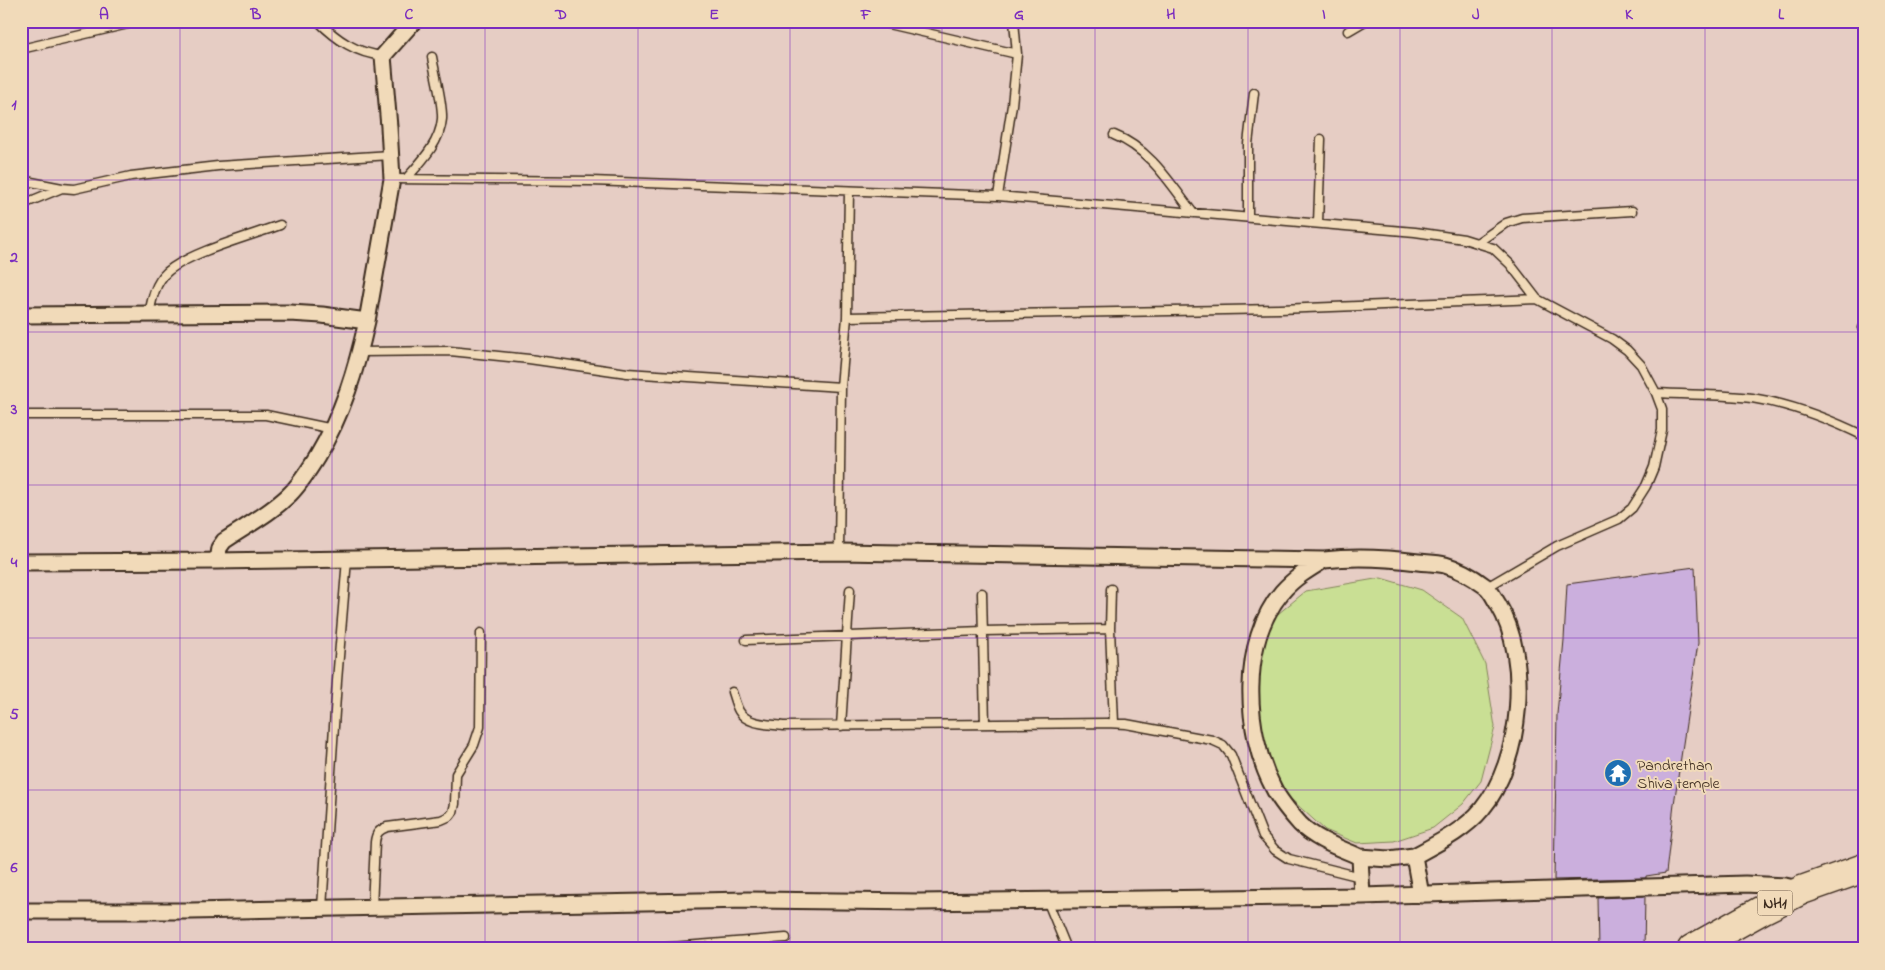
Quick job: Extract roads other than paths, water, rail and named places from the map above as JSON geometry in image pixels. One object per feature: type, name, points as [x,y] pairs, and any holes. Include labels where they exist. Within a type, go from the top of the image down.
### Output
[{"type":"highway","name":"NH1","points":[[1692,949],[1802,890],[1864,868]]},
{"type":"highway","name":"NH1","points":[[1718,949],[1808,902],[1864,883]]},
{"type":"street","points":[[217,561],[219,548],[224,541],[290,494],[306,474],[333,429],[346,396],[360,352],[399,179],[390,155],[383,56],[414,21]]},
{"type":"street","points":[[21,315],[290,313],[367,321]]},
{"type":"street","points":[[21,562],[839,552],[1324,560],[1344,557],[1444,565],[1468,575],[1487,587],[1503,613],[1517,664],[1518,695],[1514,730],[1506,766],[1482,809],[1455,833],[1414,856],[1389,859],[1360,857],[1315,835],[1300,824],[1273,788],[1258,749],[1250,695],[1256,644],[1270,608],[1281,592],[1295,578],[1324,560]]},
{"type":"street","points":[[1414,856],[1421,895]]},
{"type":"street","points":[[1360,857],[1362,896]]},
{"type":"street","points":[[21,911],[322,908],[748,900],[920,902],[1362,896],[1745,884],[1784,886],[1802,890]]},
{"type":"lane","points":[[21,49],[141,21]]},
{"type":"lane","points":[[318,21],[334,37],[347,46],[368,54],[383,56]]},
{"type":"lane","points":[[875,21],[1017,54]]},
{"type":"lane","points":[[998,196],[1012,105],[1017,54],[1014,21]]},
{"type":"lane","points":[[1348,31],[1365,21]]},
{"type":"lane","points":[[399,179],[427,154],[434,144],[441,126],[441,109],[432,57]]},
{"type":"lane","points":[[1248,217],[1248,144],[1254,93]]},
{"type":"lane","points":[[1114,135],[1138,147],[1157,167],[1193,213]]},
{"type":"lane","points":[[1318,223],[1321,139]]},
{"type":"lane","points":[[21,180],[74,189],[131,176],[218,166],[390,155]]},
{"type":"lane","points":[[399,179],[591,181],[998,196],[1415,232],[1464,239],[1493,248],[1510,264],[1537,299],[1612,340],[1627,350],[1641,365],[1662,409],[1662,430],[1654,467],[1646,486],[1632,508],[1619,519],[1557,546],[1487,587]]},
{"type":"lane","points":[[21,205],[62,188]]},
{"type":"lane","points":[[839,552],[841,387],[847,317],[849,191]]},
{"type":"lane","points":[[1477,243],[1506,223],[1522,218],[1632,211]]},
{"type":"lane","points":[[149,314],[152,296],[158,283],[166,273],[179,264],[202,253],[280,225]]},
{"type":"lane","points":[[847,317],[1280,309],[1537,299]]},
{"type":"lane","points":[[360,352],[450,351],[529,359],[627,373],[841,387]]},
{"type":"lane","points":[[1656,394],[1750,398],[1776,403],[1835,423],[1864,436]]},
{"type":"lane","points":[[21,415],[258,415],[278,416],[333,429]]},
{"type":"lane","points":[[322,908],[347,559]]},
{"type":"lane","points":[[1112,589],[1110,629],[1114,723]]},
{"type":"lane","points":[[841,726],[850,590]]},
{"type":"lane","points":[[982,593],[985,724]]},
{"type":"lane","points":[[746,640],[983,630],[1110,629]]},
{"type":"lane","points":[[372,907],[375,842],[376,835],[380,830],[387,827],[441,820],[450,816],[453,812],[456,774],[474,745],[480,727],[481,633]]},
{"type":"lane","points":[[732,692],[739,711],[745,718],[754,722],[783,726],[1114,723],[1212,740],[1223,745],[1231,755],[1263,836],[1275,850],[1289,859],[1361,877]]},
{"type":"lane","points":[[1047,900],[1067,949]]},
{"type":"lane","points":[[646,949],[786,938]]},
{"type":"place","name":"Pandrethan Shiva temple","points":[[1618,773]]}]
